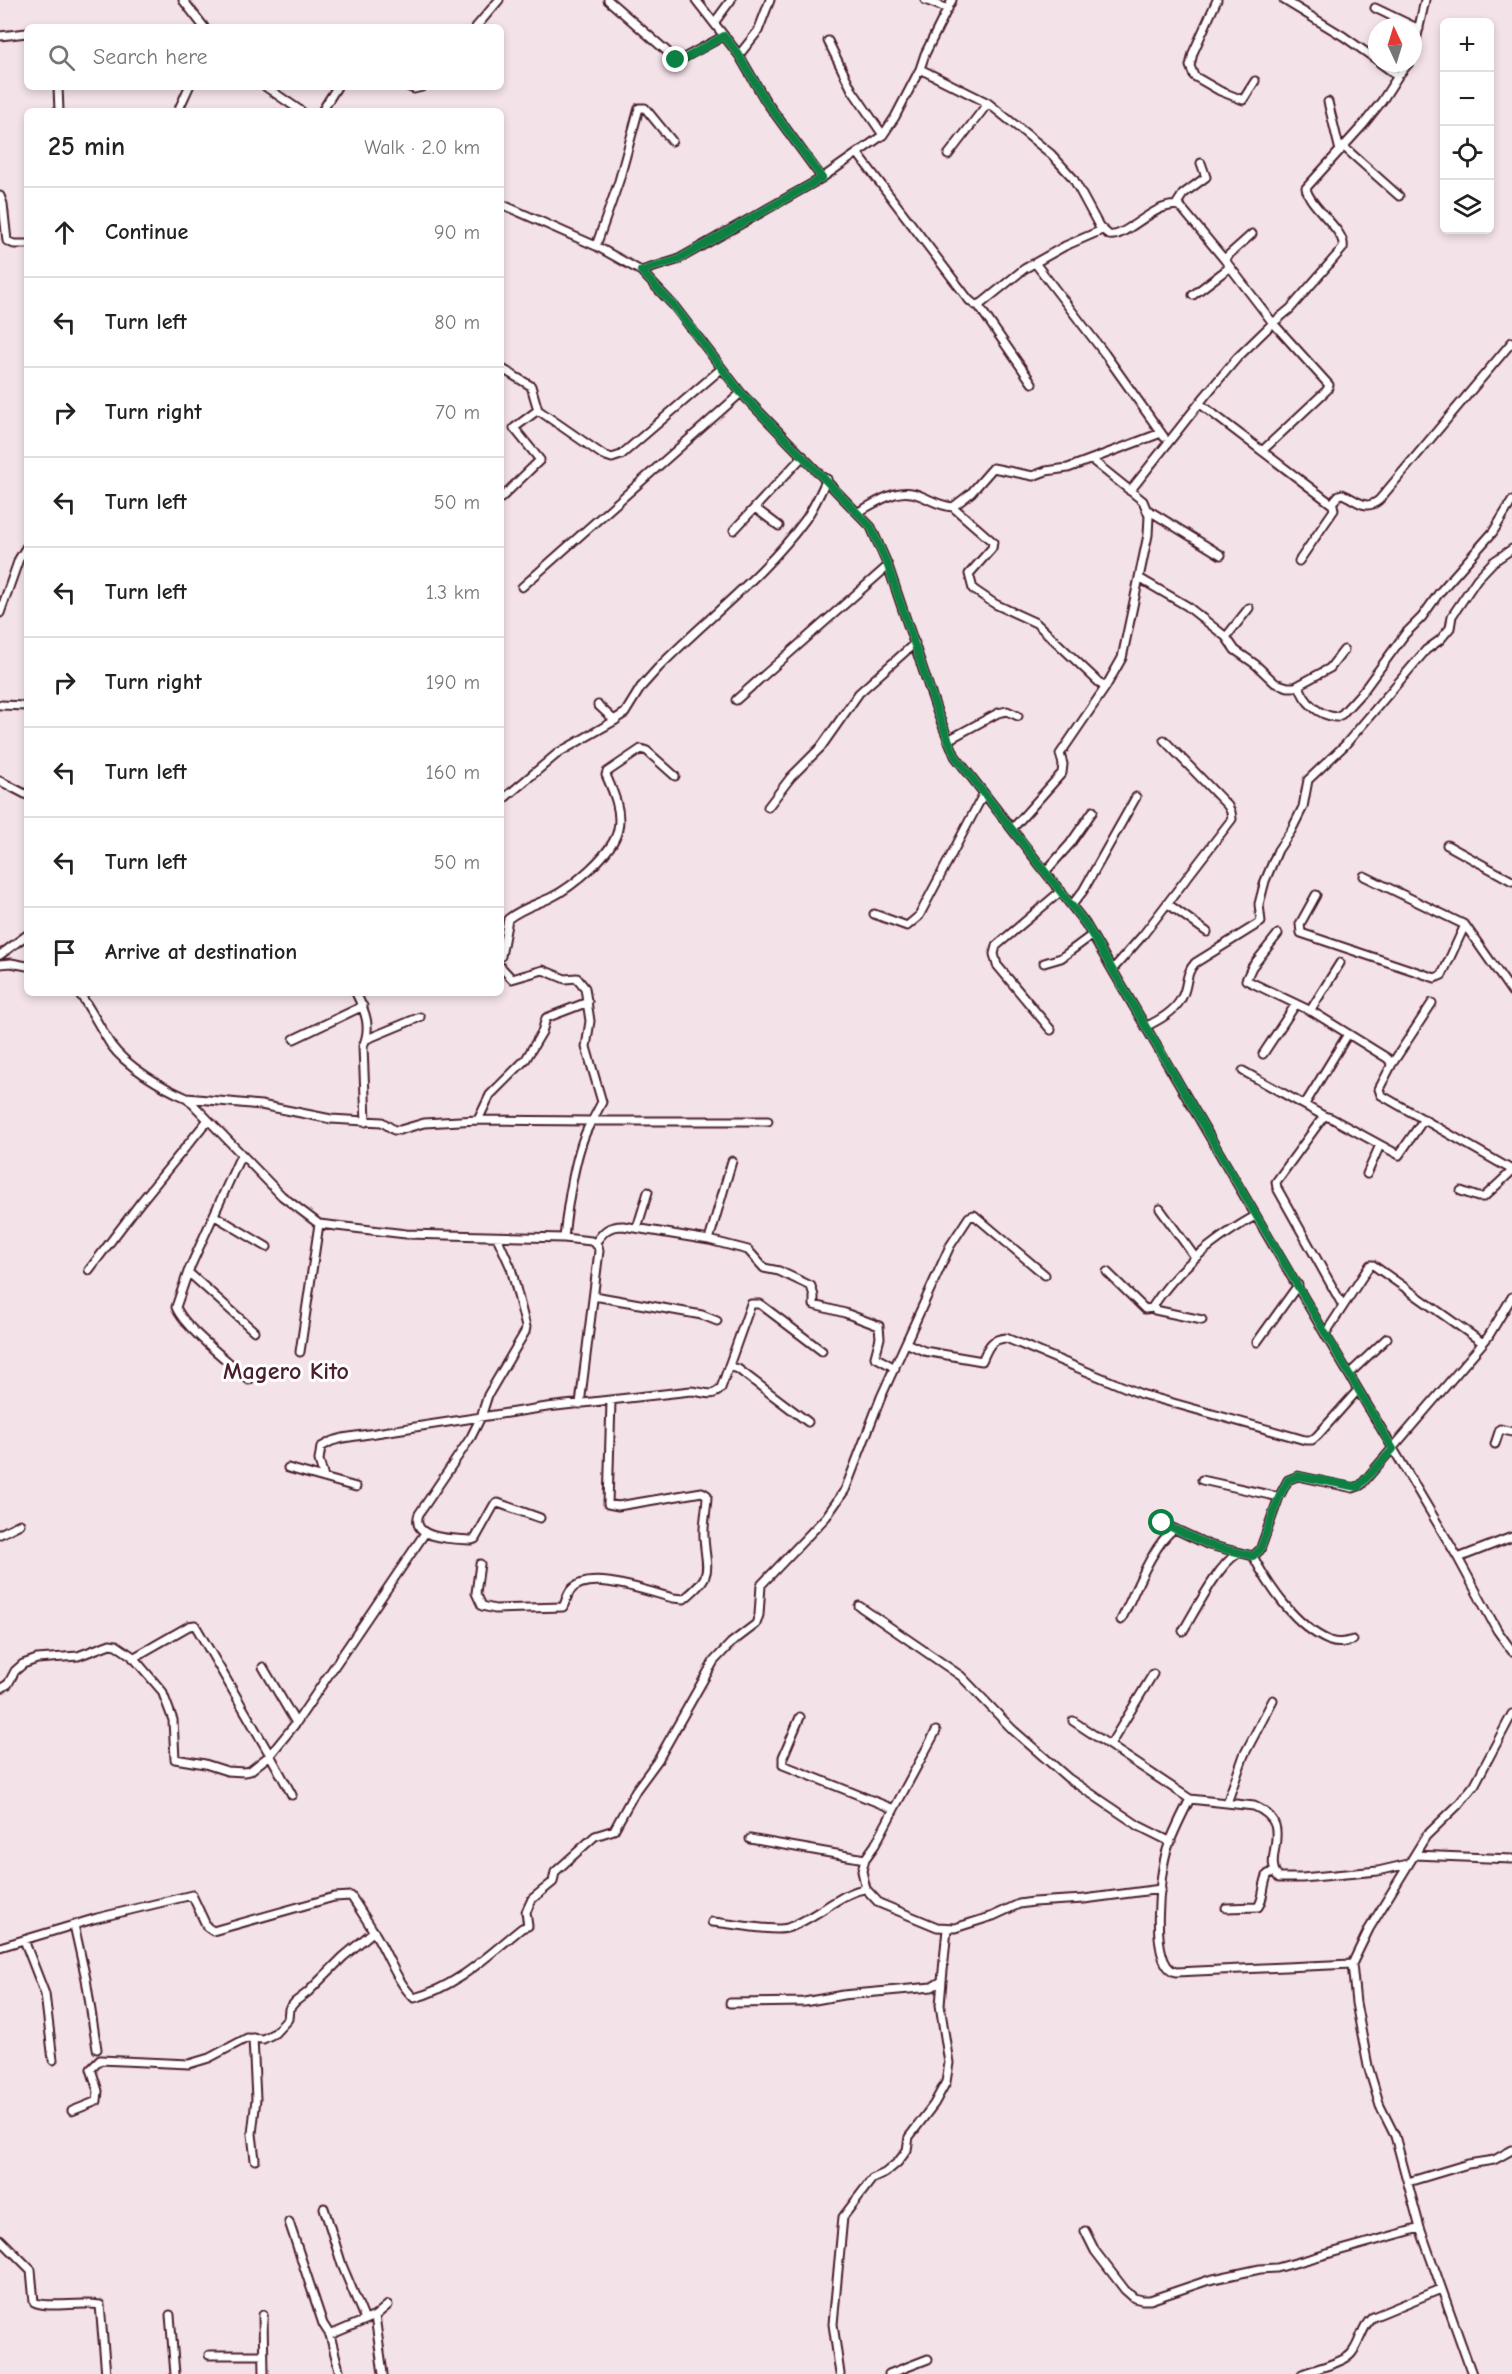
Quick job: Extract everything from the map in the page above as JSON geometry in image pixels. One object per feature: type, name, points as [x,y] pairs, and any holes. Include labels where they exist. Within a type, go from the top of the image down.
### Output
[{"type":"street","points":[[183,0],[202,24]]},
{"type":"street","points":[[479,24],[499,0]]},
{"type":"street","points":[[608,0],[678,61],[724,36]]},
{"type":"street","points":[[696,0],[739,55],[765,100],[822,178]]},
{"type":"street","points":[[714,23],[731,0]]},
{"type":"street","points":[[739,55],[758,31],[770,0]]},
{"type":"street","points":[[925,0],[948,9]]},
{"type":"street","points":[[641,271],[677,260],[822,178],[883,135],[920,69],[952,0]]},
{"type":"street","points":[[1218,0],[1193,53],[1190,66],[1194,76],[1243,100],[1256,81]]},
{"type":"street","points":[[1284,0],[1368,54]]},
{"type":"street","points":[[1421,18],[1425,0]]},
{"type":"street","points":[[1375,8],[1396,18]]},
{"type":"street","points":[[0,36],[24,33]]},
{"type":"street","points":[[828,41],[852,90],[883,135]]},
{"type":"street","points":[[920,69],[988,103],[1051,154],[1073,178],[1102,230],[1108,235],[1122,234],[1136,221],[1176,205],[1183,194],[1206,177],[1207,173],[1201,163]]},
{"type":"street","points":[[1393,72],[1398,76]]},
{"type":"street","points":[[1130,491],[1237,358],[1290,309],[1343,248],[1342,239],[1305,191],[1307,185],[1342,149],[1382,101],[1401,72]]},
{"type":"street","points":[[58,90],[59,108]]},
{"type":"street","points":[[179,108],[188,90]]},
{"type":"street","points":[[270,90],[297,108]]},
{"type":"street","points":[[324,108],[335,90]]},
{"type":"street","points":[[1328,102],[1342,149],[1399,196]]},
{"type":"street","points":[[948,155],[988,103]]},
{"type":"street","points":[[596,246],[619,181],[639,108],[645,108],[650,112],[672,141]]},
{"type":"street","points":[[858,154],[972,304],[978,305],[1032,383]]},
{"type":"street","points":[[0,196],[7,241],[24,244]]},
{"type":"street","points":[[504,205],[596,246],[641,271],[674,306],[741,393],[871,527],[888,566],[948,740],[962,765],[1046,871],[1092,935],[1458,1558],[1497,1630],[1512,1651]]},
{"type":"street","points":[[1176,205],[1180,206],[1224,259],[1273,323],[1329,384],[1327,390],[1262,451]]},
{"type":"street","points":[[978,305],[1035,263],[1065,246],[1102,230]]},
{"type":"street","points":[[1224,259],[1252,234]]},
{"type":"street","points":[[1035,263],[1105,354],[1168,443]]},
{"type":"street","points":[[1193,295],[1230,267]]},
{"type":"street","points":[[1332,503],[1342,494],[1364,506],[1374,505],[1512,342]]},
{"type":"street","points":[[504,370],[531,386],[538,410],[603,455],[612,458],[621,455],[721,369]]},
{"type":"street","points":[[522,587],[741,393]]},
{"type":"street","points":[[1199,403],[1332,503],[1334,510],[1299,561]]},
{"type":"street","points":[[504,495],[540,460],[514,428],[538,410]]},
{"type":"street","points":[[953,507],[971,493],[993,468],[1033,476],[1092,460],[1161,433]]},
{"type":"street","points":[[734,530],[803,456]]},
{"type":"street","points":[[1013,828],[1062,774],[1063,764],[1060,754],[1105,688],[1122,658],[1148,535],[1148,510],[1143,501],[1092,460]]},
{"type":"street","points":[[504,798],[558,753],[616,720],[624,713],[641,687],[659,667],[794,534],[806,519],[826,479]]},
{"type":"street","points":[[858,512],[896,492],[920,495],[937,505],[953,507],[993,542],[993,548],[969,574],[973,590],[995,604],[1036,623],[1105,688]]},
{"type":"street","points":[[1299,685],[1303,698],[1322,713],[1336,717],[1342,714],[1364,690],[1405,634],[1422,617],[1439,593],[1493,532],[1512,501]]},
{"type":"street","points":[[755,508],[779,526]]},
{"type":"street","points":[[1148,510],[1221,555]]},
{"type":"street","points":[[1147,1026],[1163,1018],[1181,1000],[1188,970],[1195,963],[1261,922],[1259,904],[1265,880],[1278,850],[1303,807],[1308,780],[1345,745],[1426,650],[1440,640],[1450,627],[1452,616],[1478,579],[1493,562],[1512,549]]},
{"type":"street","points":[[0,613],[24,551]]},
{"type":"street","points":[[736,700],[888,566]]},
{"type":"street","points":[[1139,578],[1187,606],[1226,637],[1235,650],[1255,664],[1275,683],[1287,687],[1299,685],[1330,668],[1344,650]]},
{"type":"street","points":[[1226,637],[1250,608]]},
{"type":"street","points":[[768,807],[791,777],[821,747],[859,693],[915,643]]},
{"type":"street","points":[[0,705],[24,706]]},
{"type":"street","points":[[598,705],[616,720]]},
{"type":"street","points":[[948,740],[999,713],[1007,711],[1018,716]]},
{"type":"street","points":[[1113,969],[1168,904],[1232,815],[1228,806],[1164,740]]},
{"type":"street","points":[[504,940],[508,919],[525,907],[551,898],[579,880],[601,856],[618,832],[618,812],[607,772],[641,749],[647,751],[675,776]]},
{"type":"street","points":[[0,781],[24,793]]},
{"type":"street","points":[[874,914],[907,926],[919,916],[984,793]]},
{"type":"street","points":[[1072,905],[1083,891],[1136,797]]},
{"type":"street","points":[[1046,871],[1070,844],[1093,811]]},
{"type":"street","points":[[1447,845],[1512,880]]},
{"type":"street","points":[[1364,876],[1465,925],[1512,992]]},
{"type":"street","points":[[1051,1030],[997,965],[994,954],[996,946],[1061,891]]},
{"type":"street","points":[[1316,894],[1300,924],[1301,933],[1435,978],[1442,975],[1465,925]]},
{"type":"street","points":[[1168,904],[1207,932]]},
{"type":"street","points":[[1278,934],[1252,967],[1246,980],[1310,1011],[1392,1064]]},
{"type":"street","points":[[1044,963],[1061,958],[1092,935]]},
{"type":"street","points":[[0,955],[24,937]]},
{"type":"street","points":[[1310,1011],[1340,963]]},
{"type":"street","points":[[0,964],[24,966]]},
{"type":"street","points":[[504,970],[512,979],[543,970],[565,979],[577,978],[585,988],[590,1021],[586,1047],[602,1102],[585,1133],[568,1202],[564,1238]]},
{"type":"street","points":[[81,996],[111,1045],[121,1055],[172,1092],[187,1098],[261,1105],[310,1116],[382,1122],[394,1130],[424,1123],[478,1120],[768,1121]]},
{"type":"street","points":[[358,996],[367,1017],[367,1039],[363,1046],[366,1122]]},
{"type":"street","points":[[478,1120],[490,1095],[526,1059],[542,1032],[546,1018],[588,1002]]},
{"type":"street","points":[[1432,1003],[1392,1064],[1379,1093],[1512,1170],[1484,1197],[1461,1191]]},
{"type":"street","points":[[1263,1054],[1296,1004]]},
{"type":"street","points":[[294,1039],[363,1006]]},
{"type":"street","points":[[367,1039],[420,1017]]},
{"type":"street","points":[[1305,1104],[1348,1034]]},
{"type":"street","points":[[1243,1071],[1396,1155],[1401,1154],[1424,1119]]},
{"type":"street","points":[[187,1098],[207,1122],[282,1196],[319,1224],[332,1228],[406,1234],[564,1238],[596,1243]]},
{"type":"street","points":[[1324,1116],[1296,1152],[1276,1185],[1343,1306]]},
{"type":"street","points":[[89,1270],[145,1196],[207,1122]]},
{"type":"street","points":[[1367,1174],[1380,1145]]},
{"type":"street","points":[[242,1155],[188,1272],[176,1307],[179,1314],[249,1380]]},
{"type":"street","points":[[709,1240],[732,1161]]},
{"type":"street","points":[[637,1228],[648,1192]]},
{"type":"street","points":[[1160,1209],[1195,1257]]},
{"type":"street","points":[[0,1947],[74,1925],[192,1895],[207,1927],[213,1931],[334,1897],[351,1896],[396,1969],[403,1987],[414,1998],[434,1993],[455,1981],[522,1928],[528,1926],[526,1912],[532,1899],[553,1882],[555,1872],[595,1836],[614,1830],[636,1790],[658,1760],[714,1661],[731,1643],[756,1624],[759,1615],[761,1585],[826,1517],[845,1490],[867,1439],[881,1397],[950,1246],[969,1217],[974,1215],[1045,1275]]},
{"type":"street","points":[[215,1216],[267,1246]]},
{"type":"street","points":[[1153,1308],[1195,1257],[1226,1232],[1255,1216]]},
{"type":"street","points":[[300,1352],[319,1224]]},
{"type":"street","points":[[596,1243],[603,1232],[613,1226],[709,1240],[748,1250],[764,1268],[779,1271],[811,1286],[814,1305],[845,1313],[879,1326],[880,1338],[874,1357],[895,1368]]},
{"type":"street","points":[[497,1237],[511,1268],[526,1327],[522,1338],[488,1395],[481,1417],[459,1457],[419,1514],[418,1527],[425,1533],[444,1538],[475,1539],[494,1505],[498,1503],[540,1518]]},
{"type":"street","points":[[580,1404],[599,1260],[596,1243]]},
{"type":"street","points":[[1325,1334],[1370,1265],[1373,1265],[1483,1343]]},
{"type":"street","points":[[188,1272],[255,1331]]},
{"type":"street","points":[[1107,1272],[1145,1309],[1153,1308],[1202,1320]]},
{"type":"street","points":[[1257,1342],[1298,1285]]},
{"type":"street","points":[[594,1296],[702,1315],[717,1321]]},
{"type":"street","points":[[1162,1523],[1209,1545],[1237,1554],[1253,1556],[1260,1550],[1285,1483],[1295,1476],[1358,1487],[1483,1343],[1512,1297]]},
{"type":"street","points":[[324,1478],[320,1467],[319,1452],[324,1444],[332,1441],[580,1404],[692,1391],[707,1395],[715,1393],[721,1388],[751,1304],[754,1303],[760,1304],[822,1351]]},
{"type":"street","points":[[906,1343],[924,1351],[982,1361],[992,1341],[997,1338],[1006,1338],[1141,1394],[1305,1440],[1312,1440],[1317,1436],[1358,1390]]},
{"type":"street","points":[[1349,1374],[1387,1338]]},
{"type":"street","points":[[729,1366],[738,1369],[808,1422]]},
{"type":"street","points":[[480,1564],[477,1598],[482,1606],[495,1609],[563,1607],[570,1590],[580,1584],[600,1580],[673,1598],[684,1599],[695,1591],[706,1575],[709,1565],[704,1536],[707,1495],[702,1492],[618,1506],[608,1504],[611,1401]]},
{"type":"street","points":[[1495,1444],[1500,1429],[1512,1432]]},
{"type":"street","points":[[288,1468],[356,1487]]},
{"type":"street","points":[[1202,1480],[1279,1497]]},
{"type":"street","points":[[0,1534],[20,1524]]},
{"type":"street","points":[[1121,1620],[1146,1567],[1166,1535],[1174,1529]]},
{"type":"street","points":[[0,1689],[8,1684],[15,1671],[23,1664],[37,1659],[78,1656],[110,1644],[126,1651],[134,1658],[158,1685],[166,1699],[173,1720],[175,1759],[240,1772],[250,1771],[270,1755],[296,1724],[425,1533]]},
{"type":"street","points":[[1458,1558],[1512,1537]]},
{"type":"street","points":[[1183,1630],[1222,1568],[1230,1558],[1237,1554]]},
{"type":"street","points":[[1253,1556],[1272,1590],[1300,1620],[1330,1641],[1341,1643],[1353,1640]]},
{"type":"street","points":[[859,1606],[961,1676],[1013,1730],[1068,1778],[1139,1826],[1171,1842]]},
{"type":"street","points":[[134,1658],[189,1626],[195,1625],[292,1795]]},
{"type":"street","points":[[263,1667],[296,1724]]},
{"type":"street","points":[[1110,1745],[1153,1674]]},
{"type":"street","points":[[1227,1803],[1244,1755],[1273,1700]]},
{"type":"street","points":[[1472,2374],[1420,2228],[1395,2136],[1380,2106],[1368,2066],[1356,2003],[1352,1964],[1369,1929],[1426,1836],[1476,1784],[1512,1714]]},
{"type":"street","points":[[800,1717],[783,1757],[783,1765],[894,1809]]},
{"type":"street","points":[[1073,1721],[1190,1799],[1254,1806],[1262,1810],[1272,1820],[1276,1831],[1273,1863],[1274,1872],[1279,1878],[1284,1880],[1378,1870],[1408,1864]]},
{"type":"street","points":[[936,1731],[875,1845],[865,1859],[862,1871],[866,1889],[879,1903],[947,1929],[993,1916],[1019,1904],[1161,1890]]},
{"type":"street","points":[[1190,1799],[1167,1851],[1161,1890],[1158,1942],[1163,1963],[1171,1971],[1352,1964]]},
{"type":"street","points":[[750,1839],[865,1859]]},
{"type":"street","points":[[1415,1855],[1512,1859]]},
{"type":"street","points":[[1226,1908],[1258,1907],[1265,1879],[1268,1874],[1274,1872]]},
{"type":"street","points":[[712,1922],[785,1929],[810,1918],[853,1892],[866,1889]]},
{"type":"street","points":[[74,1925],[86,1979],[97,2049]]},
{"type":"street","points":[[840,2374],[833,2324],[843,2217],[872,2179],[885,2173],[898,2162],[907,2150],[909,2137],[934,2104],[946,2082],[949,2063],[940,2005],[947,1929]]},
{"type":"street","points":[[72,2111],[97,2101],[98,2091],[91,2069],[100,2060],[189,2064],[209,2058],[247,2038],[263,2039],[275,2033],[288,2019],[289,2009],[295,2002],[374,1931]]},
{"type":"street","points":[[24,1940],[45,1994],[53,2060]]},
{"type":"street","points":[[730,2003],[804,2002],[843,1995],[932,1987],[942,1981]]},
{"type":"street","points":[[253,2038],[255,2099],[252,2134],[255,2160]]},
{"type":"street","points":[[1408,2182],[1468,2164],[1494,2160],[1512,2150]]},
{"type":"street","points":[[324,2208],[342,2265],[365,2320]]},
{"type":"street","points":[[289,2222],[323,2324],[330,2335],[340,2374]]},
{"type":"street","points":[[1085,2231],[1095,2252],[1125,2290],[1134,2298],[1150,2301],[1209,2280],[1260,2269],[1277,2268],[1420,2228]]},
{"type":"street","points":[[0,2239],[31,2270],[34,2302],[41,2306],[62,2303],[100,2305],[106,2374]]},
{"type":"street","points":[[1302,2374],[1347,2357],[1360,2340],[1366,2324],[1372,2317],[1441,2289]]},
{"type":"street","points":[[330,2335],[375,2316],[388,2305]]},
{"type":"street","points":[[170,2315],[175,2374]]},
{"type":"street","points":[[263,2315],[264,2374]]},
{"type":"street","points":[[375,2316],[383,2374]]},
{"type":"street","points":[[209,2355],[263,2355]]},
{"type":"street","points":[[889,2374],[928,2359]]},
{"type":"district","name":"Magero Kito","points":[[286,1371]]},
{"type":"route","points":[[676,60],[682,60],[724,36],[739,55],[765,100],[822,178],[677,260],[641,271],[674,306],[703,347],[741,393],[871,527],[888,566],[938,714],[955,756],[1085,923],[1393,1449],[1358,1487],[1353,1488],[1334,1482],[1298,1476],[1288,1480],[1279,1497],[1260,1550],[1253,1556],[1237,1554],[1209,1545],[1162,1523]]}]
